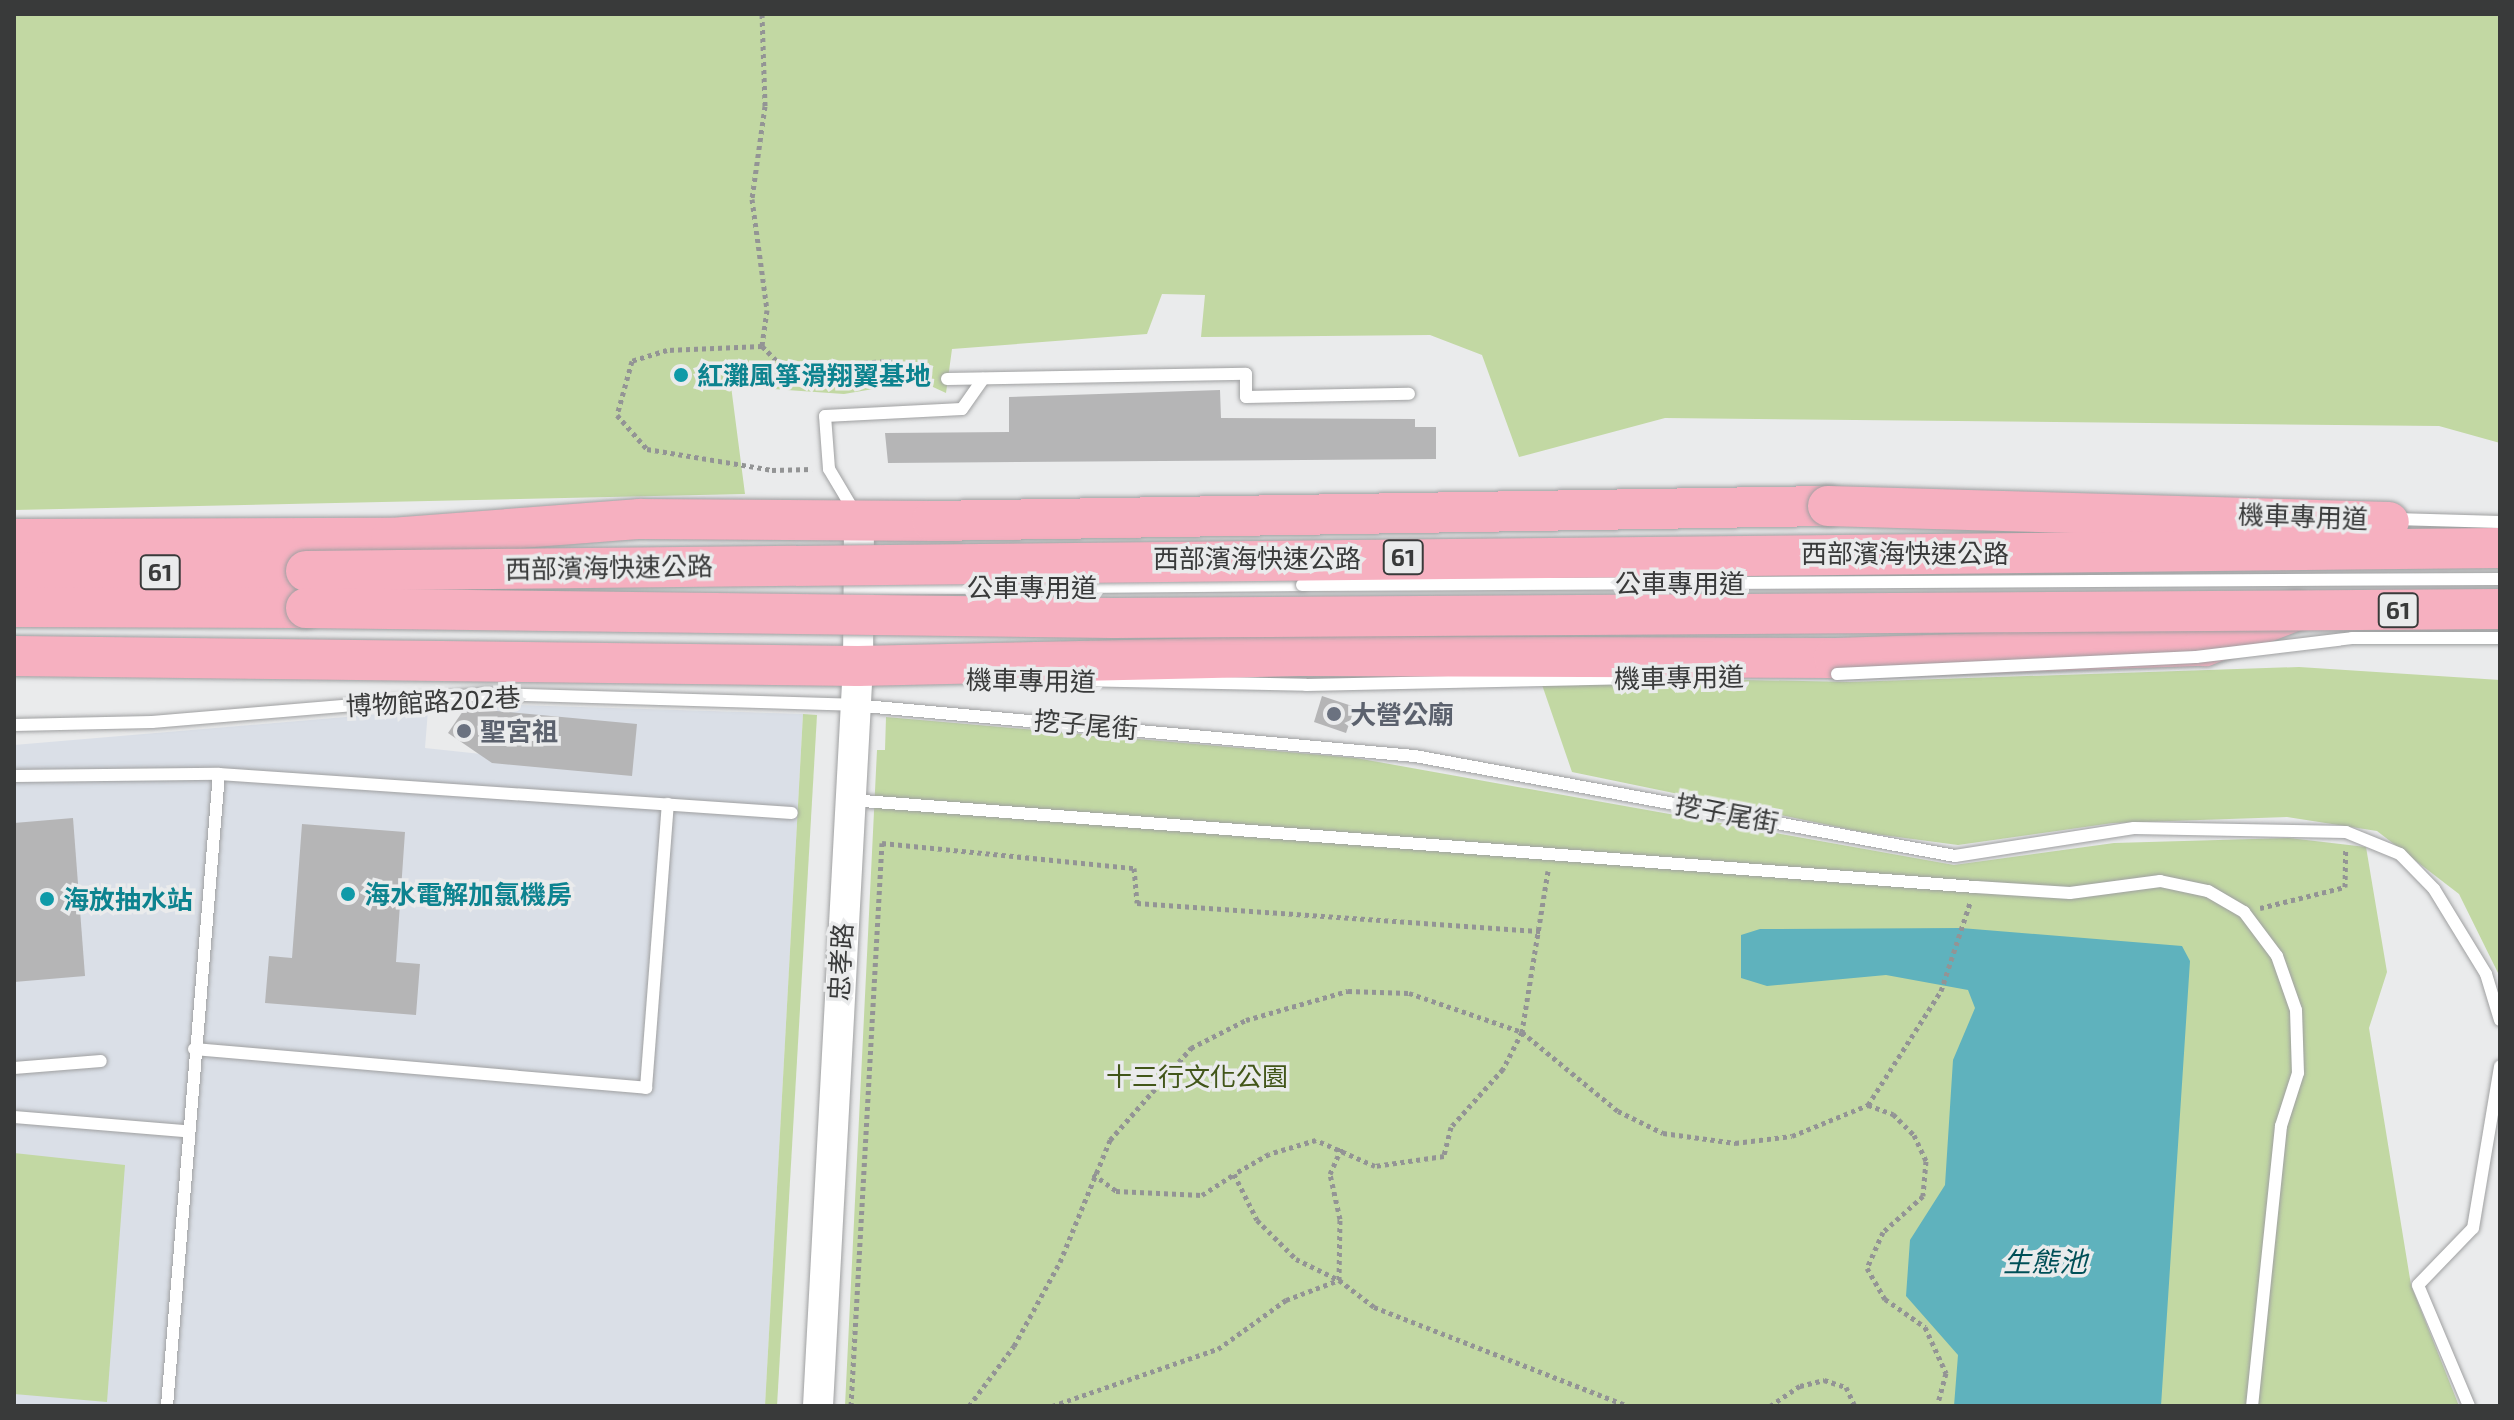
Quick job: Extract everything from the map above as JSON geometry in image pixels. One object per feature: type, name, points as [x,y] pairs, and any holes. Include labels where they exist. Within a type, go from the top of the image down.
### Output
[{"type":"highway","points":[[14,539],[391,538],[640,519],[859,518],[1294,506],[1959,505],[2461,522],[2500,531]]},
{"type":"highway","name":"西部濱海快速公路","points":[[14,573],[2500,548]]},
{"type":"highway","name":"西部濱海快速公路","points":[[14,607],[1113,618],[2296,610]]},
{"type":"highway","name":"61","points":[[2296,610],[2500,609]]},
{"type":"highway","points":[[14,656],[1303,670],[2205,646],[2296,610]]},
{"type":"street","name":"忠孝路","points":[[818,1406],[853,705],[858,666],[859,518]]},
{"type":"lane","points":[[947,379],[1246,374],[1246,397],[1409,394]]},
{"type":"lane","points":[[859,518],[829,469],[825,416],[962,409],[983,379]]},
{"type":"lane","name":"機車專用道","points":[[1570,494],[1834,492],[2500,522]]},
{"type":"lane","points":[[1294,506],[1446,496]]},
{"type":"lane","name":"公車專用道","points":[[859,589],[2500,579]]},
{"type":"lane","points":[[1806,674],[2196,657],[2352,638],[2500,638]]},
{"type":"lane","name":"機車專用道","points":[[858,666],[904,677],[1012,679]]},
{"type":"lane","name":"機車專用道","points":[[1059,680],[1303,670],[1696,677]]},
{"type":"lane","name":"博物館路202巷","points":[[14,725],[152,722],[488,694],[853,705]]},
{"type":"lane","name":"挖子尾街","points":[[853,705],[1415,756],[1955,856],[2134,828],[2346,832],[2400,854],[2434,889],[2486,974],[2500,1020]]},
{"type":"lane","points":[[167,1406],[186,1131],[219,774]]},
{"type":"lane","points":[[14,776],[219,774],[792,813]]},
{"type":"lane","points":[[848,800],[2070,893],[2160,881],[2208,891],[2244,912],[2277,956],[2296,1010],[2298,1073],[2281,1126],[2252,1406]]},
{"type":"lane","points":[[194,1049],[646,1088],[668,804]]},
{"type":"lane","points":[[14,1068],[101,1061]]},
{"type":"lane","points":[[2469,1406],[2418,1285],[2473,1228],[2500,1066]]},
{"type":"lane","points":[[14,1117],[186,1131]]},
{"type":"path","points":[[762,14],[765,106],[752,199],[767,310],[762,346]]},
{"type":"path","points":[[829,469],[772,470],[647,449],[617,415],[632,361],[667,350],[762,346],[784,368],[888,361],[947,379]]},
{"type":"path","points":[[2244,912],[2345,887],[2346,832]]},
{"type":"path","points":[[851,1406],[882,843],[1134,868],[1137,903],[1542,931]]},
{"type":"path","points":[[1093,1174],[1116,1191],[1202,1195],[1269,1154],[1316,1140],[1342,1147],[1375,1166],[1444,1156],[1451,1127],[1503,1069],[1522,1032],[1542,931],[1550,854]]},
{"type":"path","points":[[969,1406],[1014,1346],[1060,1262],[1093,1174],[1135,1106],[1191,1048],[1283,1005],[1348,991],[1409,993],[1522,1032],[1618,1111],[1663,1133],[1735,1143],[1792,1136],[1868,1105],[1941,991],[1966,917]]},
{"type":"path","points":[[1868,1105],[1893,1114],[1914,1135],[1926,1161],[1923,1196],[1883,1232],[1867,1268],[1885,1299],[1925,1327],[1946,1373],[1937,1406]]},
{"type":"path","points":[[1339,1280],[1340,1219],[1330,1174],[1342,1147]]},
{"type":"path","points":[[1234,1174],[1257,1220],[1296,1259],[1339,1280],[1374,1307],[1628,1406]]},
{"type":"path","points":[[1052,1406],[1218,1349],[1286,1300],[1339,1280]]},
{"type":"path","points":[[1770,1406],[1800,1386],[1824,1380],[1846,1387],[1855,1406]]},
{"type":"shaded area","points":[[487,704],[803,714],[765,1406],[14,1406],[14,745],[428,710],[425,748],[481,754]]},
{"type":"green space","points":[[14,14],[2500,14],[2500,443],[2439,426],[1665,418],[1519,457],[1482,355],[1430,335],[1201,337],[1205,295],[1162,294],[1147,334],[952,349],[946,393],[920,381],[844,394],[731,386],[745,494],[14,510]]},
{"type":"green space","points":[[2299,667],[2500,680],[2500,977],[2459,894],[2377,831],[2287,817],[2113,823],[1958,845],[1867,833],[1572,772],[1539,676],[1850,682]]},
{"type":"green space","points":[[803,714],[817,715],[777,1406],[765,1406]]},
{"type":"green space","name":"十三行文化公園","points":[[886,717],[1356,758],[1954,865],[2114,843],[2289,838],[2366,847],[2387,972],[2369,1028],[2411,1285],[2459,1406],[845,1406],[877,750],[885,750]]},
{"type":"green space","points":[[14,1153],[125,1165],[107,1402],[14,1394]]},
{"type":"water","name":"生態池","points":[[1961,928],[2182,946],[2190,961],[2161,1406],[1954,1406],[1958,1355],[1906,1296],[1910,1240],[1945,1185],[1953,1060],[1975,1008],[1968,990],[1886,975],[1767,986],[1741,978],[1741,935],[1760,929]]},
{"type":"building","points":[[1220,390],[1221,418],[1415,419],[1415,427],[1436,427],[1436,459],[888,463],[885,433],[1009,432],[1009,397]]},
{"type":"building","name":"大營公廟","points":[[1322,696],[1355,707],[1346,733],[1314,722]]},
{"type":"building","points":[[465,708],[637,724],[632,776],[492,763],[448,733]]},
{"type":"building","name":"海放抽水站","points":[[73,818],[85,976],[14,982],[14,823]]},
{"type":"building","name":"海水電解加氯機房","points":[[302,824],[405,832],[396,962],[420,964],[416,1015],[265,1003],[269,956],[292,958]]},
{"type":"place","name":"紅灘風箏滑翔翼基地","points":[[681,375]]},
{"type":"place","name":"大營公廟","points":[[1334,714]]},
{"type":"place","name":"聖宮祖","points":[[464,731]]},
{"type":"place","name":"海水電解加氯機房","points":[[348,894]]},
{"type":"place","name":"海放抽水站","points":[[47,899]]}]
